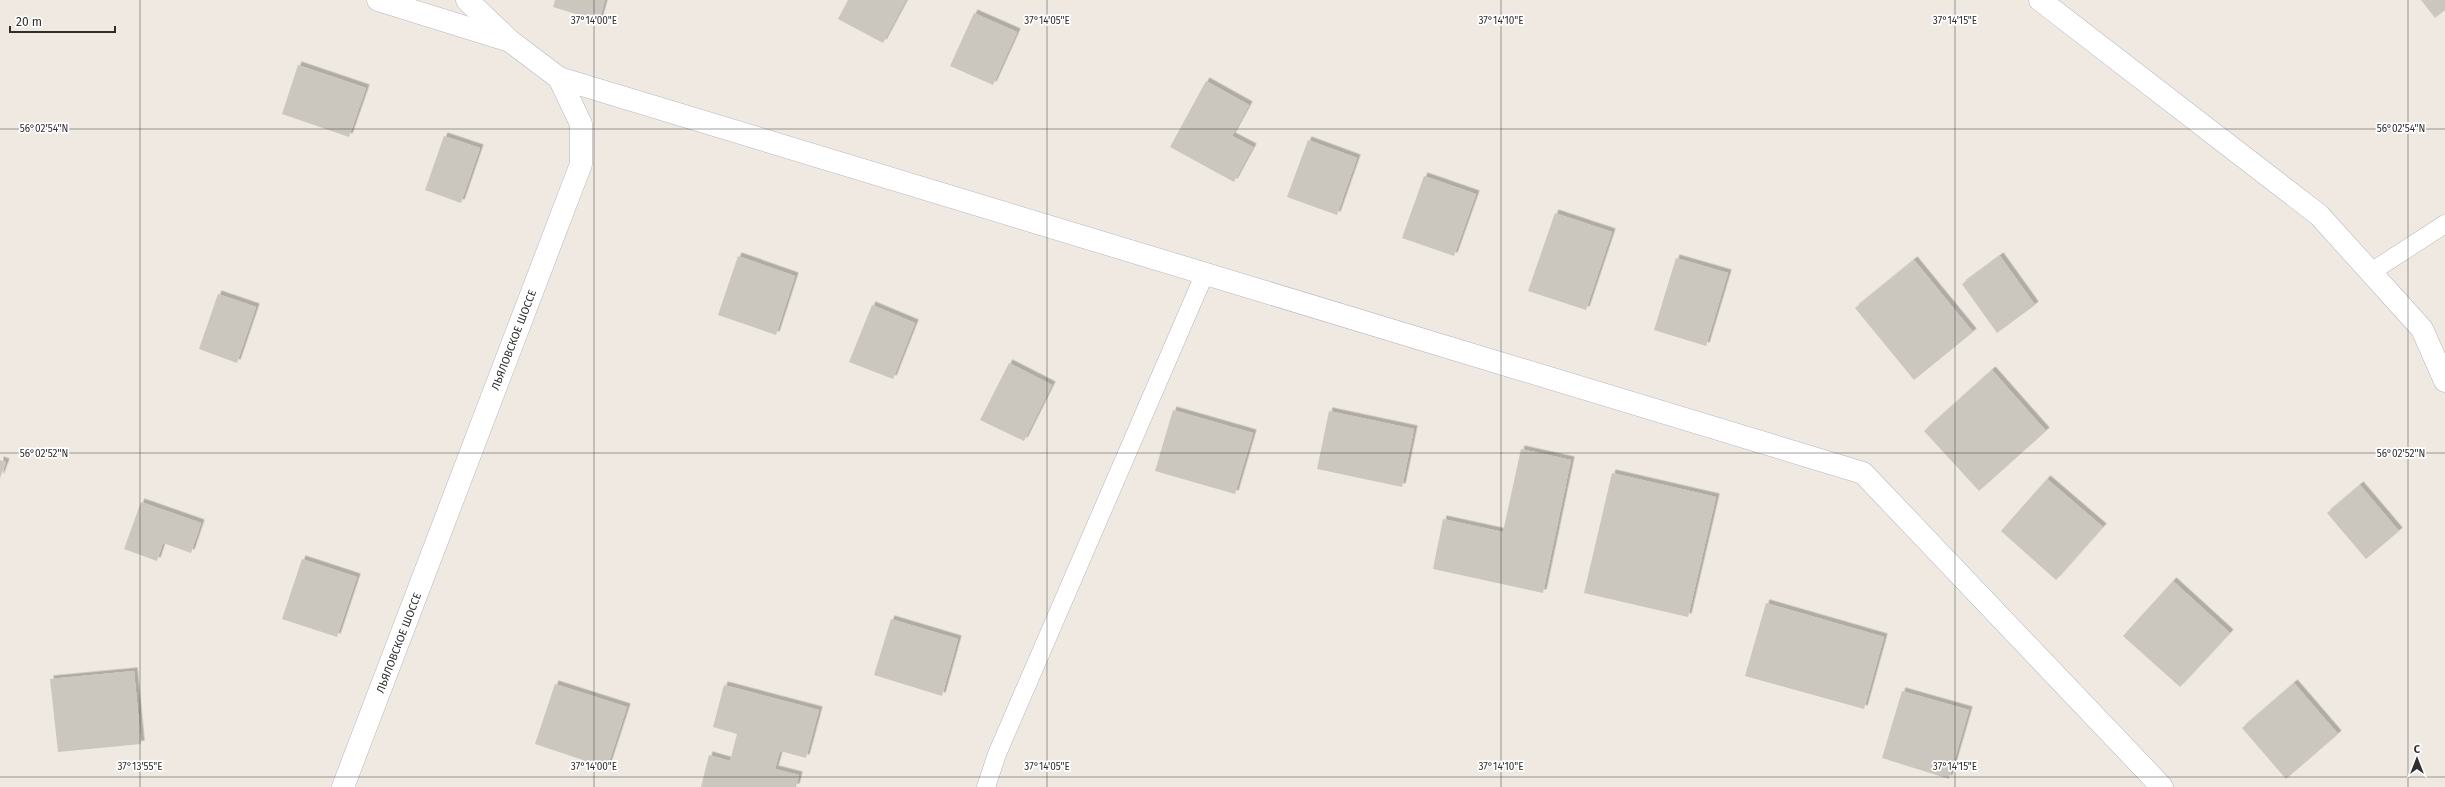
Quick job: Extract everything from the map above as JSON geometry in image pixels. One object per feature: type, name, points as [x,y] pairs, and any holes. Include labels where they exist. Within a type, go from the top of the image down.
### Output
[{"type":"street","name":"ЛЬЯЛОВСКОЕ ШОССЕ","points":[[343,787],[581,164],[581,124],[559,78],[510,41],[378,0]]},
{"type":"street","points":[[467,0],[510,41]]},
{"type":"street","points":[[2040,0],[2319,215],[2422,329],[2445,381]]},
{"type":"street","points":[[559,78],[1863,473],[2162,787]]},
{"type":"lane","points":[[2371,272],[2445,224]]},
{"type":"lane","points":[[986,787],[997,754],[1205,273]]},
{"type":"building","points":[[555,0],[605,0],[599,21],[553,7]]},
{"type":"building","points":[[848,0],[906,0],[883,43],[838,19]]},
{"type":"building","points":[[2421,0],[2445,0],[2445,10],[2435,18]]},
{"type":"building","points":[[974,13],[1017,32],[993,85],[950,66]]},
{"type":"building","points":[[298,65],[366,88],[349,137],[282,114]]},
{"type":"building","points":[[1206,81],[1249,105],[1232,136],[1253,147],[1234,182],[1170,147]]},
{"type":"building","points":[[444,136],[480,148],[461,203],[425,190]]},
{"type":"building","points":[[1308,140],[1357,158],[1337,215],[1287,197]]},
{"type":"building","points":[[1424,176],[1476,194],[1454,256],[1402,238]]},
{"type":"building","points":[[1555,213],[1612,232],[1586,310],[1528,291]]},
{"type":"building","points":[[738,256],[795,276],[776,335],[718,315]]},
{"type":"building","points":[[2000,256],[2035,305],[1997,333],[1962,284]]},
{"type":"building","points":[[1676,258],[1728,273],[1706,346],[1654,330]]},
{"type":"building","points":[[1914,260],[1973,332],[1914,380],[1855,308]]},
{"type":"building","points":[[218,294],[256,307],[237,363],[199,349]]},
{"type":"building","points":[[872,305],[915,323],[893,379],[849,362]]},
{"type":"building","points":[[1009,363],[1052,385],[1024,441],[980,420]]},
{"type":"building","points":[[1992,370],[2046,431],[1979,491],[1924,431]]},
{"type":"building","points":[[1173,410],[1253,433],[1235,494],[1155,471]]},
{"type":"building","points":[[1329,411],[1414,429],[1402,487],[1317,469]]},
{"type":"building","points":[[1521,449],[1571,460],[1543,593],[1433,569],[1443,519],[1503,532]]},
{"type":"building","points":[[0,460],[6,462],[0,478]]},
{"type":"building","points":[[1612,473],[1716,497],[1688,617],[1584,593]]},
{"type":"building","points":[[2047,479],[2103,527],[2056,580],[2001,531]]},
{"type":"building","points":[[2360,485],[2399,531],[2366,559],[2327,513]]},
{"type":"building","points":[[141,502],[201,523],[191,553],[163,543],[157,561],[124,549]]},
{"type":"building","points":[[302,559],[357,577],[337,637],[282,619]]},
{"type":"building","points":[[2173,581],[2230,633],[2180,687],[2123,636]]},
{"type":"building","points":[[1766,603],[1884,637],[1864,709],[1745,676]]},
{"type":"building","points":[[891,619],[958,639],[942,696],[874,675]]},
{"type":"building","points":[[134,671],[141,744],[58,752],[50,679]]},
{"type":"building","points":[[2294,683],[2338,734],[2286,779],[2242,728]]},
{"type":"building","points":[[555,684],[627,707],[607,768],[535,744]]},
{"type":"building","points":[[724,685],[819,710],[806,758],[780,751],[775,769],[799,775],[796,787],[701,787],[709,755],[730,761],[737,734],[713,727]]},
{"type":"building","points":[[1902,691],[1969,710],[1949,779],[1882,758]]}]
